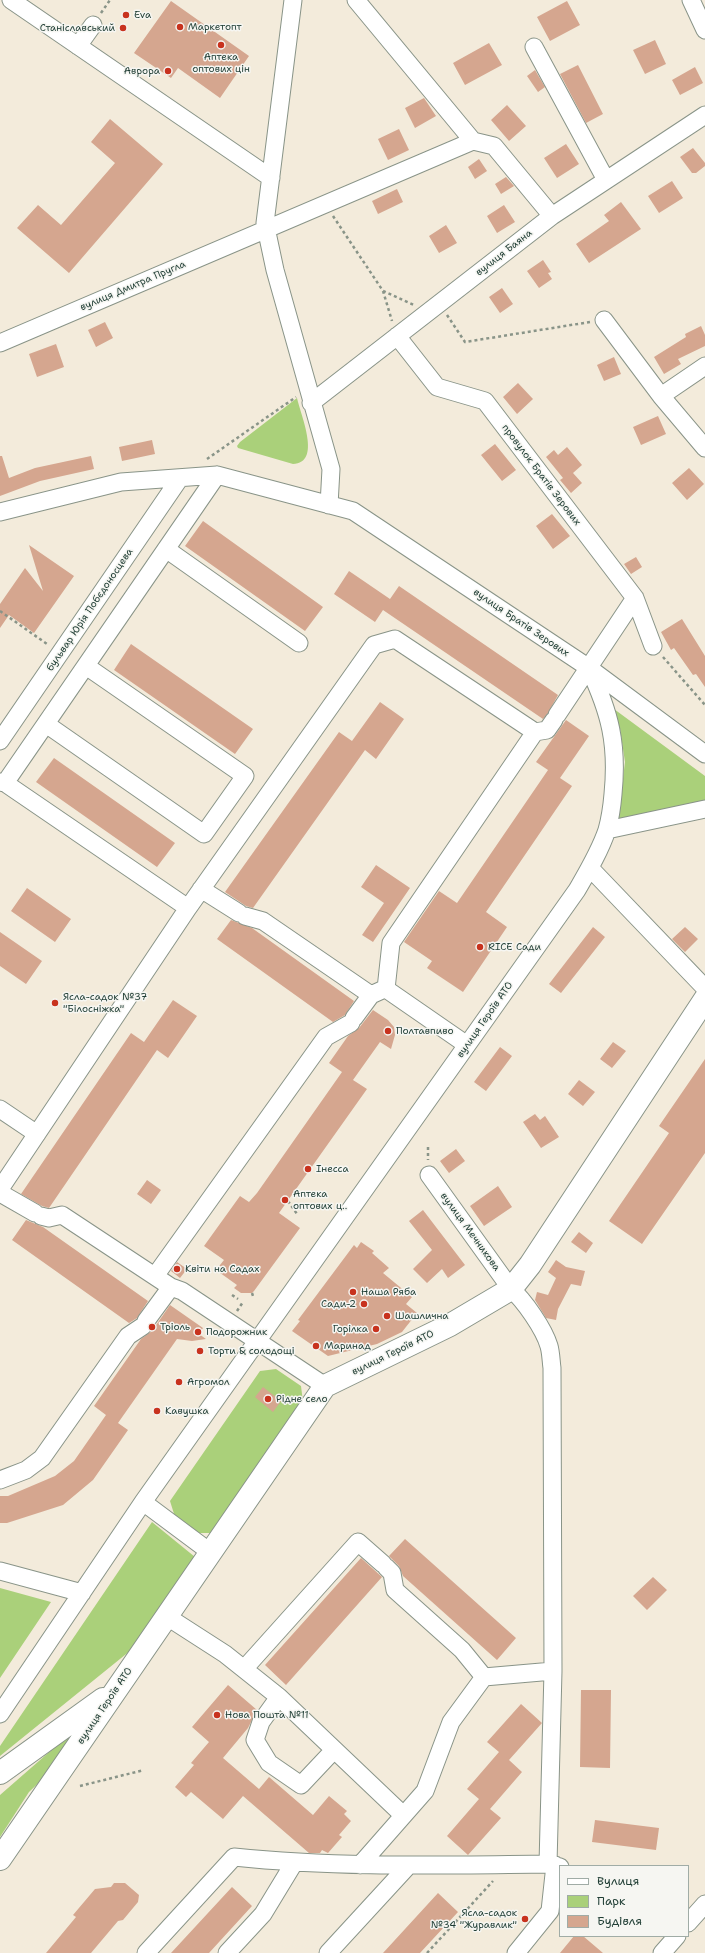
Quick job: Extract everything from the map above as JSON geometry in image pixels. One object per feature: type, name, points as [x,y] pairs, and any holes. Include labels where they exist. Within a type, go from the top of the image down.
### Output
[{"type":"main road","name":"вулиця Героїв АТО","points":[[0,1859],[325,1386],[450,1325],[511,1289],[530,1265],[705,999]]},
{"type":"main road","points":[[0,1773],[116,1690]]},
{"type":"street","points":[[11,0],[271,178]]},
{"type":"street","points":[[293,0],[265,223],[275,270],[311,403],[331,469],[329,505]]},
{"type":"street","points":[[356,0],[473,142],[494,146],[552,216]]},
{"type":"street","points":[[691,0],[705,30]]},
{"type":"street","points":[[78,46],[93,25]]},
{"type":"street","points":[[534,47],[606,180]]},
{"type":"street","name":"вулиця Баяна","points":[[311,403],[552,216],[705,115]]},
{"type":"street","name":"вулиця Дмитра Пругла","points":[[0,343],[473,142]]},
{"type":"street","points":[[604,320],[661,396],[705,448]]},
{"type":"street","name":"провулок Братів Зерових","points":[[397,336],[437,387],[485,401],[635,598],[653,646]]},
{"type":"street","points":[[661,396],[705,366]]},
{"type":"street","points":[[188,908],[2,783],[46,724],[217,475]]},
{"type":"street","name":"вулиця Братів Зерових","points":[[0,512],[121,482],[217,475],[353,511],[589,668],[705,754]]},
{"type":"street","name":"бульвар Юрія Побєдоносцева","points":[[0,741],[180,478]]},
{"type":"street","points":[[166,549],[299,643]]},
{"type":"street","points":[[0,1189],[201,889],[374,645],[395,639],[535,732],[547,730],[635,598]]},
{"type":"street","points":[[46,724],[204,834],[245,776],[86,666]]},
{"type":"street","name":"вулиця Героїв АТО","points":[[0,1714],[143,1502],[577,890],[590,868],[607,830],[614,780],[614,737],[604,702],[589,668]]},
{"type":"street","points":[[155,1276],[326,1037],[352,1020],[378,992],[390,943],[535,732]]},
{"type":"street","points":[[607,830],[705,809]]},
{"type":"street","points":[[590,868],[705,988]]},
{"type":"street","points":[[201,889],[242,914],[263,921],[467,1045]]},
{"type":"street","points":[[0,1109],[37,1134]]},
{"type":"street","name":"вулиця Мечникова","points":[[429,1175],[511,1289],[518,1295],[543,1333],[549,1348],[552,1368],[554,1865],[550,1911],[516,1953]]},
{"type":"street","points":[[0,1193],[38,1214],[49,1218],[62,1216],[171,1287],[182,1291],[325,1386]]},
{"type":"street","points":[[0,1480],[26,1470],[42,1458],[128,1336],[145,1324],[171,1287]]},
{"type":"street","points":[[143,1502],[210,1552]]},
{"type":"street","points":[[244,1669],[358,1542],[392,1573],[395,1590],[462,1650],[484,1677]]},
{"type":"street","points":[[0,1571],[82,1593]]},
{"type":"street","points":[[166,1616],[225,1654],[279,1697],[403,1815]]},
{"type":"street","points":[[360,1865],[425,1791],[451,1722],[484,1677],[553,1671]]},
{"type":"street","points":[[279,1697],[262,1722],[255,1740],[269,1763],[302,1785],[334,1750]]},
{"type":"street","points":[[146,1953],[234,1857],[294,1863],[360,1865],[554,1865]]},
{"type":"street","points":[[227,1953],[263,1914],[294,1863]]},
{"type":"street","points":[[328,1953],[408,1866]]},
{"type":"street","points":[[689,1922],[705,1904]]},
{"type":"street","points":[[665,1952],[676,1937]]},
{"type":"path","points":[[325,204],[383,290],[397,336]]},
{"type":"path","points":[[383,290],[434,307],[465,342],[604,320]]},
{"type":"path","points":[[0,611],[60,654]]},
{"type":"path","points":[[653,646],[705,704]]},
{"type":"path","points":[[288,1201],[297,1214]]},
{"type":"path","points":[[232,1295],[238,1299]]},
{"type":"path","points":[[80,1786],[144,1770]]},
{"type":"path","points":[[427,1953],[508,1864]]},
{"type":"green space","points":[[297,398],[305,427],[308,447],[306,456],[302,462],[293,464],[238,448],[237,446],[240,442]]},
{"type":"green space","points":[[614,709],[705,776],[705,810],[617,827],[625,762],[620,729]]},
{"type":"green space","points":[[276,1369],[301,1386],[303,1402],[212,1533],[199,1533],[175,1517],[170,1501],[260,1371]]},
{"type":"green space","points":[[152,1522],[195,1557],[141,1642],[0,1756],[0,1746]]},
{"type":"green space","points":[[0,1588],[51,1602],[0,1678]]},
{"type":"green space","points":[[71,1733],[76,1737],[51,1771],[29,1792],[0,1837],[0,1795]]},
{"type":"building","name":"Маркетопт","points":[[171,1],[249,56],[220,98],[178,68],[171,78],[134,53]]},
{"type":"building","points":[[567,1],[580,25],[550,41],[537,17]]},
{"type":"building","points":[[655,40],[666,64],[645,74],[633,50]]},
{"type":"building","points":[[489,43],[502,65],[465,85],[453,63]]},
{"type":"building","points":[[578,65],[603,114],[586,123],[560,74]]},
{"type":"building","points":[[695,67],[703,83],[680,95],[672,80]]},
{"type":"building","points":[[535,70],[545,87],[538,92],[527,76]]},
{"type":"building","points":[[424,98],[436,116],[415,128],[405,108]]},
{"type":"building","points":[[507,105],[526,126],[509,141],[491,120]]},
{"type":"building","points":[[110,119],[163,164],[69,273],[17,228],[38,205],[61,225],[115,163],[91,142]]},
{"type":"building","points":[[399,129],[409,150],[388,160],[378,139]]},
{"type":"building","points":[[566,144],[579,164],[557,178],[544,158]]},
{"type":"building","points":[[693,148],[705,163],[705,166],[696,173],[692,173],[680,157]]},
{"type":"building","points":[[479,159],[487,171],[475,179],[468,167]]},
{"type":"building","points":[[506,177],[514,186],[501,194],[495,184]]},
{"type":"building","points":[[672,181],[683,198],[659,213],[648,196]]},
{"type":"building","points":[[397,189],[403,202],[378,214],[372,201]]},
{"type":"building","points":[[621,202],[641,229],[589,263],[576,244],[609,221],[604,215]]},
{"type":"building","points":[[504,205],[515,222],[497,233],[487,216]]},
{"type":"building","points":[[446,225],[457,243],[439,253],[429,236]]},
{"type":"building","points":[[543,260],[551,272],[548,273],[552,279],[539,288],[527,271]]},
{"type":"building","points":[[502,288],[513,304],[500,313],[489,297]]},
{"type":"building","points":[[105,322],[113,338],[96,347],[88,330]]},
{"type":"building","points":[[701,326],[705,335],[705,346],[678,359],[681,364],[664,374],[654,357],[686,337],[685,334]]},
{"type":"building","points":[[56,344],[64,367],[37,377],[29,354]]},
{"type":"building","points":[[614,357],[621,374],[604,381],[597,365]]},
{"type":"building","points":[[518,383],[533,399],[517,414],[503,397]]},
{"type":"building","points":[[658,416],[666,434],[641,445],[633,427]]},
{"type":"building","points":[[152,440],[155,454],[122,461],[119,447]]},
{"type":"building","points":[[495,444],[516,470],[502,481],[481,455]]},
{"type":"building","points":[[567,447],[582,465],[573,473],[582,483],[571,493],[560,480],[563,478],[546,457],[554,450],[558,455]]},
{"type":"building","points":[[0,456],[2,456],[9,478],[35,468],[91,456],[94,469],[40,481],[0,496]]},
{"type":"building","points":[[689,468],[704,484],[687,500],[672,483]]},
{"type":"building","points":[[552,514],[570,536],[553,549],[536,526]]},
{"type":"building","points":[[203,521],[323,607],[305,631],[185,546]]},
{"type":"building","points":[[29,545],[74,576],[34,633],[9,615],[0,628],[0,604],[25,568],[43,591]]},
{"type":"building","points":[[636,557],[642,567],[631,574],[624,564]]},
{"type":"building","points":[[349,571],[390,599],[399,586],[558,695],[548,713],[543,719],[383,610],[375,622],[334,594]]},
{"type":"building","points":[[682,619],[705,656],[705,687],[696,674],[693,675],[674,648],[671,650],[661,632]]},
{"type":"building","points":[[131,644],[253,729],[235,754],[114,670]]},
{"type":"building","points":[[380,702],[404,719],[376,759],[365,750],[253,908],[246,906],[225,892],[339,732],[352,741]]},
{"type":"building","points":[[566,720],[589,736],[560,778],[572,786],[486,912],[507,927],[463,992],[427,968],[432,961],[404,942],[439,891],[457,903],[548,770],[536,762]]},
{"type":"building","points":[[54,758],[175,843],[157,867],[36,782]]},
{"type":"building","points":[[376,865],[410,888],[373,942],[362,935],[384,903],[361,887]]},
{"type":"building","points":[[27,888],[71,919],[55,942],[11,911]]},
{"type":"building","points":[[231,920],[252,928],[354,1001],[345,1015],[333,1022],[217,939]]},
{"type":"building","points":[[593,927],[605,937],[561,993],[549,984]]},
{"type":"building","points":[[685,927],[698,939],[685,952],[672,939]]},
{"type":"building","points":[[0,932],[42,961],[26,984],[0,966]]},
{"type":"building","points":[[173,1000],[197,1016],[168,1058],[157,1050],[49,1208],[42,1206],[21,1194],[131,1033],[144,1042]]},
{"type":"building","points":[[373,1010],[388,1020],[394,1027],[395,1035],[391,1049],[380,1042],[353,1080],[367,1089],[279,1213],[300,1228],[254,1291],[252,1293],[241,1293],[234,1288],[237,1285],[216,1270],[224,1260],[204,1246],[240,1196],[249,1202],[257,1193],[342,1072],[329,1063],[348,1036],[359,1028]]},
{"type":"building","points":[[613,1042],[626,1051],[612,1068],[600,1059]]},
{"type":"building","points":[[500,1047],[512,1056],[486,1091],[474,1082]]},
{"type":"building","points":[[705,1059],[705,1153],[642,1244],[609,1221],[669,1133],[659,1126]]},
{"type":"building","points":[[579,1080],[595,1092],[583,1106],[568,1094]]},
{"type":"building","points":[[535,1114],[540,1120],[545,1116],[559,1137],[541,1148],[523,1122]]},
{"type":"building","points":[[456,1149],[465,1161],[449,1173],[440,1161]]},
{"type":"building","points":[[147,1180],[161,1190],[151,1204],[137,1194]]},
{"type":"building","points":[[498,1186],[512,1207],[484,1226],[470,1206]]},
{"type":"building","points":[[423,1210],[465,1265],[448,1278],[442,1269],[427,1283],[413,1269],[432,1250],[409,1221]]},
{"type":"building","points":[[26,1220],[43,1227],[148,1301],[137,1318],[129,1323],[12,1240]]},
{"type":"building","points":[[579,1232],[593,1243],[586,1253],[571,1242]]},
{"type":"building","name":"Сади-2","points":[[361,1242],[374,1251],[372,1253],[389,1268],[383,1273],[412,1297],[406,1304],[417,1313],[402,1332],[377,1344],[328,1356],[292,1331],[300,1321],[298,1320],[354,1245],[357,1248]]},
{"type":"building","points":[[556,1260],[566,1267],[585,1271],[581,1286],[571,1284],[558,1309],[556,1320],[546,1318],[535,1300],[537,1292],[548,1295],[556,1278],[548,1272]]},
{"type":"building","name":"Квіти на Садах","points":[[177,1262],[187,1269],[180,1278],[171,1271]]},
{"type":"building","points":[[170,1305],[203,1328],[199,1334],[206,1339],[192,1341],[177,1339],[118,1423],[128,1430],[93,1480],[63,1505],[7,1523],[0,1523],[0,1496],[8,1496],[55,1476],[74,1461],[106,1415],[94,1406],[141,1339],[152,1331]]},
{"type":"building","name":"Рідне село","points":[[263,1387],[281,1401],[273,1412],[255,1397]]},
{"type":"building","points":[[405,1539],[516,1638],[497,1660],[403,1576],[399,1566],[389,1556]]},
{"type":"building","points":[[361,1558],[382,1577],[286,1685],[265,1665]]},
{"type":"building","points":[[653,1577],[667,1590],[647,1610],[633,1596]]},
{"type":"building","points":[[228,1685],[257,1710],[248,1728],[223,1758],[259,1789],[269,1777],[313,1815],[329,1796],[347,1811],[344,1814],[351,1821],[339,1835],[342,1837],[328,1853],[322,1850],[320,1853],[309,1853],[243,1796],[223,1819],[191,1792],[186,1797],[175,1787],[194,1765],[191,1763],[209,1742],[192,1727]]},
{"type":"building","points":[[581,1690],[611,1690],[610,1768],[580,1767]]},
{"type":"building","points":[[521,1704],[542,1723],[509,1760],[522,1772],[490,1809],[501,1818],[468,1855],[447,1836],[479,1799],[467,1789],[499,1752],[487,1742]]},
{"type":"building","points":[[595,1820],[659,1828],[656,1850],[592,1842]]},
{"type":"building","points":[[114,1883],[125,1883],[139,1895],[138,1902],[123,1920],[118,1921],[91,1953],[46,1953],[76,1917],[73,1915],[95,1889],[111,1887]]},
{"type":"building","points":[[232,1887],[252,1906],[209,1953],[171,1953]]},
{"type":"building","points":[[438,1893],[458,1912],[420,1953],[383,1953]]},
{"type":"building","points":[[573,1937],[584,1937],[603,1953],[560,1953]]},
{"type":"place","name":"Eva","points":[[126,15]]},
{"type":"place","name":"Маркетопт","points":[[180,27]]},
{"type":"place","name":"Станіславський","points":[[123,28]]},
{"type":"place","name":"Аптека оптових цін","points":[[221,45]]},
{"type":"place","name":"Аврора","points":[[168,71]]},
{"type":"place","name":"RICE Сади","points":[[480,947]]},
{"type":"place","name":"Ясла-садок №37 \"Білосніжка\"","points":[[55,1003]]},
{"type":"place","name":"Полтавпиво","points":[[388,1031]]},
{"type":"place","name":"Інесса","points":[[308,1169]]},
{"type":"place","name":"Аптека оптових ц‥","points":[[285,1200]]},
{"type":"place","name":"Квіти на Садах","points":[[177,1269]]},
{"type":"place","name":"Наша Ряба","points":[[353,1292]]},
{"type":"place","name":"Сади-2","points":[[364,1304]]},
{"type":"place","name":"Шашлична","points":[[387,1316]]},
{"type":"place","name":"Тріоль","points":[[152,1327]]},
{"type":"place","name":"Горілка","points":[[376,1329]]},
{"type":"place","name":"Подорожник","points":[[198,1332]]},
{"type":"place","name":"Маринад","points":[[316,1346]]},
{"type":"place","name":"Торти & солодощі","points":[[200,1351]]},
{"type":"place","name":"Агромол","points":[[179,1382]]},
{"type":"place","name":"Рідне село","points":[[268,1399]]},
{"type":"place","name":"Кавушка","points":[[157,1411]]},
{"type":"place","name":"Нова Пошта №11","points":[[217,1715]]},
{"type":"place","name":"Ясла-садок №34 \"Журавлик\"","points":[[525,1919]]}]
